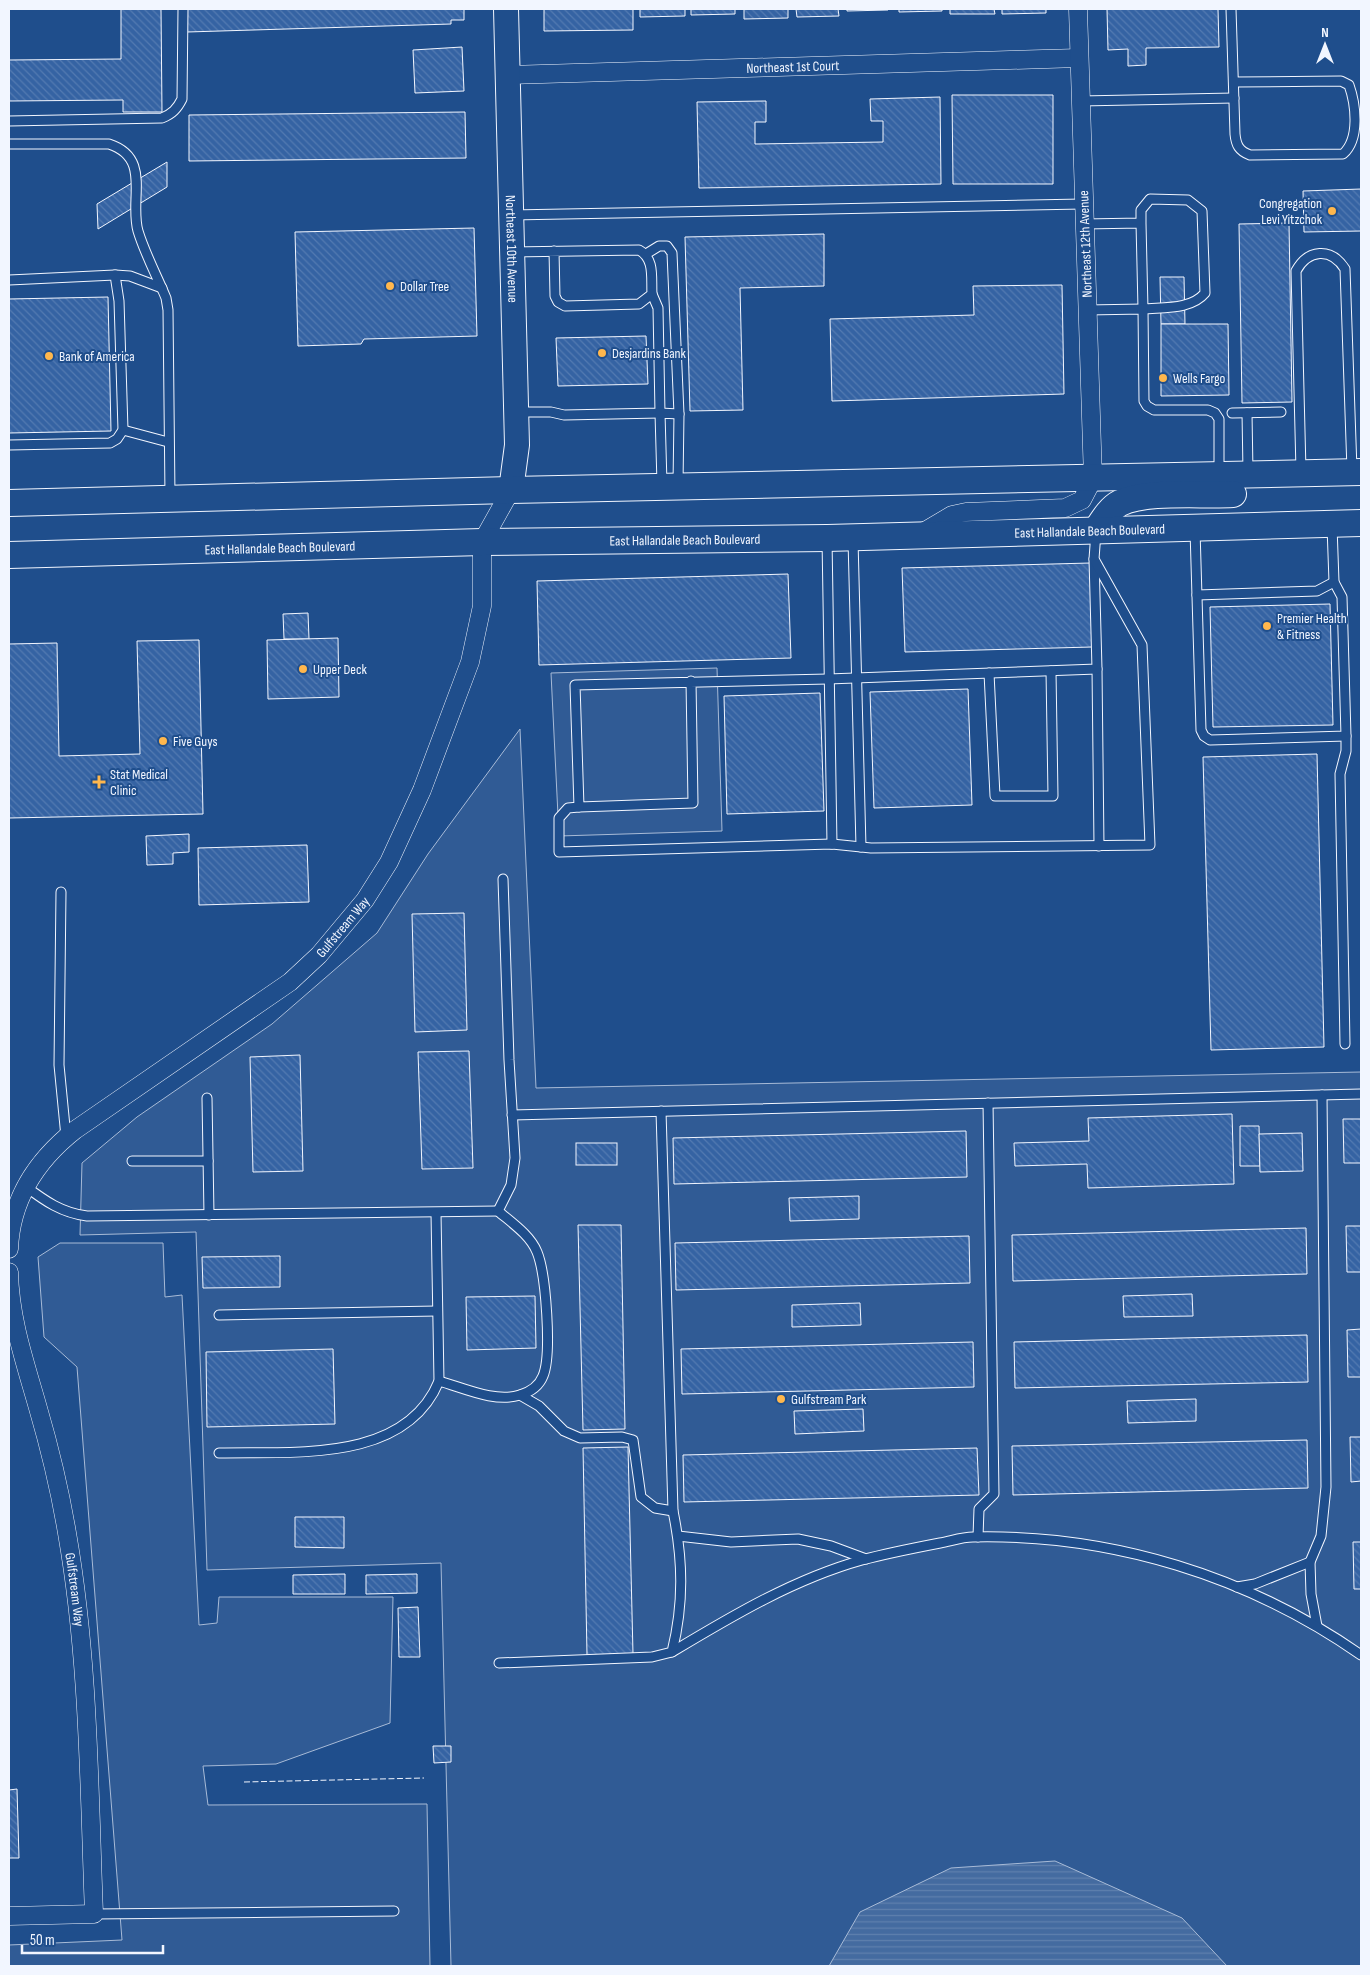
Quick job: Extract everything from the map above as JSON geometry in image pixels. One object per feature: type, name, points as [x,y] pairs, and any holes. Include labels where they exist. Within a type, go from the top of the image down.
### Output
[{"type":"main road","points":[[9,503],[512,490],[1357,473]]},
{"type":"main road","points":[[1097,529],[1110,511],[1119,503],[1155,496],[1240,493],[1289,475]]},
{"type":"main road","name":"East Hallandale Beach Boulevard","points":[[9,555],[482,542],[827,538],[1361,523]]},
{"type":"street","name":"Northeast 10th Avenue","points":[[506,9],[516,412],[516,445],[512,490]]},
{"type":"street","name":"Northeast 12th Avenue","points":[[1078,9],[1093,479]]},
{"type":"street","name":"Northeast 1st Court","points":[[508,75],[1079,58]]},
{"type":"street","points":[[914,535],[952,515],[966,512],[1065,508],[1082,500],[1093,479]]},
{"type":"street","name":"Gulfstream Way","points":[[9,1249],[12,1222],[25,1186],[40,1164],[66,1137],[290,982],[319,955],[365,900],[390,862],[422,790],[470,662],[482,606],[482,542],[512,490]]},
{"type":"street","name":"Gulfstream Way","points":[[9,1272],[15,1329],[48,1443],[67,1533],[73,1573],[86,1707],[94,1914]]},
{"type":"street","points":[[9,1916],[94,1914]]},
{"type":"lane","points":[[9,121],[162,118],[170,115],[178,108],[182,99],[183,9]]},
{"type":"lane","points":[[1231,9],[1236,144],[1242,152],[1250,155],[1343,154],[1353,141],[1353,96],[1349,85],[1341,81],[1234,82]]},
{"type":"lane","points":[[1080,101],[1234,98]]},
{"type":"lane","points":[[9,144],[110,144],[121,148],[130,157],[136,172],[138,229],[162,288],[168,310],[170,499]]},
{"type":"lane","points":[[1087,310],[1142,309],[1199,301],[1205,293],[1202,211],[1197,205],[1180,198],[1150,199],[1141,210],[1142,309],[1144,401],[1147,406],[1154,410],[1208,410],[1215,412],[1219,419],[1219,476]]},
{"type":"lane","points":[[511,215],[1083,204]]},
{"type":"lane","points":[[1084,224],[1141,223]]},
{"type":"lane","points":[[646,254],[658,246],[667,246],[672,253],[678,414],[670,487]]},
{"type":"lane","points":[[512,252],[639,250],[646,254],[651,261],[652,294],[658,308],[660,414],[670,487]]},
{"type":"lane","points":[[554,251],[555,296],[558,302],[565,306],[639,304],[652,294]]},
{"type":"lane","points":[[1289,475],[1296,271],[1302,261],[1312,255],[1322,254],[1339,260],[1346,274],[1357,473]]},
{"type":"lane","points":[[9,280],[115,275],[130,276],[162,288]]},
{"type":"lane","points":[[9,445],[110,443],[117,439],[123,430],[119,301],[115,275]]},
{"type":"lane","points":[[516,412],[551,412],[564,415],[678,414]]},
{"type":"lane","points":[[1247,412],[1248,476]]},
{"type":"lane","points":[[1232,413],[1281,412]]},
{"type":"lane","points":[[123,430],[168,442]]},
{"type":"lane","points":[[1332,524],[1334,582],[1342,597],[1346,736],[1346,751],[1340,774],[1345,1044]]},
{"type":"lane","points":[[1195,527],[1201,730],[1204,736],[1210,740],[1346,736]]},
{"type":"lane","points":[[1097,529],[1094,559],[1098,846]]},
{"type":"lane","points":[[853,537],[861,847]]},
{"type":"lane","points":[[827,538],[832,844]]},
{"type":"lane","points":[[691,681],[693,803],[568,808],[559,818],[559,852],[832,844],[861,847],[1150,844],[1142,645],[1094,559]]},
{"type":"lane","points":[[1198,595],[1318,591],[1334,582]]},
{"type":"lane","points":[[579,808],[575,685],[828,679],[1097,669]]},
{"type":"lane","points":[[989,673],[995,796],[1053,796],[1051,671]]},
{"type":"lane","points":[[498,1211],[512,1185],[514,1158],[503,880]]},
{"type":"lane","points":[[61,892],[59,1065],[66,1137]]},
{"type":"lane","points":[[512,1115],[1361,1094]]},
{"type":"lane","points":[[1317,1626],[1311,1594],[1310,1562],[1321,1536],[1326,1487],[1322,1095]]},
{"type":"lane","points":[[207,1098],[209,1215]]},
{"type":"lane","points":[[978,1538],[979,1509],[994,1494],[988,1103]]},
{"type":"lane","points":[[661,1111],[673,1511],[681,1550],[680,1619],[672,1652]]},
{"type":"lane","points":[[132,1161],[208,1161]]},
{"type":"lane","points":[[25,1186],[49,1204],[68,1214],[87,1216],[498,1211],[520,1228],[536,1251],[544,1277],[547,1362],[542,1378],[533,1389],[520,1395],[503,1398],[439,1381]]},
{"type":"lane","points":[[219,1453],[337,1450],[370,1442],[398,1427],[421,1410],[433,1396],[439,1381],[436,1213]]},
{"type":"lane","points":[[219,1315],[437,1311]]},
{"type":"lane","points":[[520,1395],[538,1406],[564,1430],[580,1438],[622,1437],[633,1440],[641,1497],[655,1508],[673,1511]]},
{"type":"lane","points":[[678,1536],[731,1542],[798,1539],[831,1546],[866,1559]]},
{"type":"lane","points":[[498,1663],[652,1657],[672,1652],[722,1622],[788,1588],[866,1559],[914,1548],[978,1538],[1038,1540],[1155,1557],[1209,1574],[1278,1605],[1317,1626],[1361,1655]]},
{"type":"lane","points":[[1237,1587],[1255,1584],[1310,1562]]},
{"type":"lane","points":[[94,1914],[394,1911]]},
{"type":"shaded area","points":[[717,668],[722,831],[559,836],[551,673]]},
{"type":"shaded area","name":"Gulfstream Park","points":[[520,729],[536,1088],[1361,1072],[1361,1966],[451,1966],[441,1563],[207,1570],[196,1232],[80,1235],[82,1163],[137,1117],[272,1024],[377,933],[428,854]]},
{"type":"shaded area","points":[[60,1243],[163,1243],[165,1297],[182,1295],[199,1625],[217,1623],[219,1597],[393,1597],[390,1723],[276,1764],[203,1766],[208,1805],[427,1804],[430,1966],[9,1966],[9,1945],[122,1940],[77,1367],[44,1337],[38,1257]]},
{"type":"shaded area","points":[[1055,1861],[1182,1918],[1227,1966],[829,1966],[860,1912],[951,1868]]},
{"type":"building","points":[[121,9],[161,9],[162,112],[123,112],[123,100],[9,101],[9,60],[121,59]]},
{"type":"building","points":[[186,9],[464,9],[464,20],[451,20],[451,24],[187,32]]},
{"type":"building","points":[[544,9],[633,9],[633,30],[544,31]]},
{"type":"building","points":[[640,9],[685,9],[685,16],[640,17]]},
{"type":"building","points":[[691,9],[735,9],[735,14],[691,15]]},
{"type":"building","points":[[744,9],[788,9],[788,18],[744,19]]},
{"type":"building","points":[[796,9],[838,9],[839,16],[797,17]]},
{"type":"building","points":[[847,9],[888,9],[888,10],[847,11]]},
{"type":"building","points":[[899,9],[942,9],[942,11],[899,12]]},
{"type":"building","points":[[950,9],[994,9],[995,14],[950,14]]},
{"type":"building","points":[[1002,9],[1046,9],[1046,13],[1002,14]]},
{"type":"building","points":[[1107,9],[1218,9],[1219,47],[1146,48],[1146,65],[1128,66],[1128,49],[1108,50]]},
{"type":"building","points":[[462,47],[464,91],[415,93],[413,50]]},
{"type":"building","points":[[952,95],[1053,95],[1053,184],[953,184]]},
{"type":"building","points":[[940,97],[941,184],[699,188],[697,102],[766,101],[766,122],[755,122],[755,144],[883,142],[883,121],[871,121],[870,99]]},
{"type":"building","points":[[465,112],[466,158],[189,161],[189,115]]},
{"type":"building","points":[[167,162],[167,187],[98,229],[97,204]]},
{"type":"building","name":"Congregation Levi Yitzchok","points":[[1361,189],[1361,231],[1304,232],[1303,191]]},
{"type":"building","points":[[1289,223],[1292,402],[1242,403],[1239,224]]},
{"type":"building","points":[[474,228],[477,336],[364,339],[361,344],[298,346],[295,232]]},
{"type":"building","points":[[824,234],[824,286],[740,288],[743,410],[690,411],[685,237]]},
{"type":"building","points":[[1160,277],[1184,277],[1185,324],[1161,324]]},
{"type":"building","points":[[1062,285],[1064,394],[832,401],[830,319],[974,315],[973,286]]},
{"type":"building","points":[[108,297],[111,431],[9,433],[9,299]]},
{"type":"building","points":[[1161,324],[1228,324],[1229,395],[1161,396]]},
{"type":"building","points":[[646,336],[648,384],[558,386],[556,338]]},
{"type":"building","points":[[1090,563],[1092,647],[905,652],[902,568]]},
{"type":"building","points":[[788,574],[791,658],[539,665],[537,581]]},
{"type":"building","points":[[1330,604],[1333,725],[1213,727],[1210,607]]},
{"type":"building","points":[[308,613],[309,639],[284,639],[283,614]]},
{"type":"building","name":"Upper Deck","points":[[338,638],[339,697],[268,699],[267,640]]},
{"type":"building","points":[[199,640],[203,814],[9,818],[9,644],[57,643],[59,756],[140,754],[137,641]]},
{"type":"building","points":[[968,689],[972,805],[874,808],[870,692]]},
{"type":"building","points":[[820,693],[824,811],[727,814],[724,696]]},
{"type":"building","points":[[1317,754],[1324,1047],[1211,1050],[1203,757]]},
{"type":"building","points":[[189,834],[189,852],[173,853],[173,864],[147,865],[146,836]]},
{"type":"building","points":[[307,845],[309,902],[199,905],[198,848]]},
{"type":"building","points":[[464,913],[467,1030],[415,1032],[412,914]]},
{"type":"building","points":[[469,1051],[473,1168],[422,1169],[418,1052]]},
{"type":"building","points":[[300,1055],[303,1171],[253,1172],[250,1057]]},
{"type":"building","points":[[1232,1114],[1234,1184],[1088,1188],[1087,1164],[1015,1166],[1014,1143],[1089,1141],[1088,1118]]},
{"type":"building","points":[[1343,1119],[1361,1119],[1361,1163],[1344,1163]]},
{"type":"building","points":[[1240,1126],[1259,1126],[1260,1166],[1240,1166]]},
{"type":"building","points":[[966,1131],[967,1177],[674,1184],[673,1138]]},
{"type":"building","points":[[1302,1133],[1303,1171],[1260,1172],[1259,1134]]},
{"type":"building","points":[[576,1143],[617,1143],[617,1165],[576,1165]]},
{"type":"building","points":[[859,1196],[859,1219],[790,1221],[789,1198]]},
{"type":"building","points":[[578,1225],[621,1225],[625,1429],[583,1430]]},
{"type":"building","points":[[1346,1226],[1361,1226],[1361,1272],[1347,1272]]},
{"type":"building","points":[[1306,1228],[1307,1274],[1013,1281],[1012,1235]]},
{"type":"building","points":[[969,1236],[970,1283],[676,1290],[675,1243]]},
{"type":"building","points":[[280,1256],[280,1287],[203,1288],[202,1257]]},
{"type":"building","points":[[1192,1294],[1193,1316],[1124,1317],[1123,1296]]},
{"type":"building","points":[[535,1296],[536,1348],[467,1350],[466,1297]]},
{"type":"building","points":[[860,1303],[861,1325],[792,1327],[792,1305]]},
{"type":"building","points":[[1361,1329],[1361,1377],[1348,1377],[1347,1330]]},
{"type":"building","points":[[1307,1335],[1308,1382],[1015,1388],[1014,1342]]},
{"type":"building","points":[[973,1342],[974,1387],[682,1394],[681,1349]]},
{"type":"building","points":[[333,1349],[335,1424],[207,1427],[206,1352]]},
{"type":"building","points":[[1196,1399],[1196,1421],[1128,1423],[1127,1401]]},
{"type":"building","points":[[863,1409],[864,1431],[795,1434],[794,1411]]},
{"type":"building","points":[[1350,1437],[1361,1437],[1361,1481],[1351,1482]]},
{"type":"building","points":[[1307,1440],[1308,1488],[1013,1495],[1012,1446]]},
{"type":"building","points":[[628,1447],[633,1654],[587,1655],[583,1448]]},
{"type":"building","points":[[977,1448],[979,1495],[684,1502],[683,1455]]},
{"type":"building","points":[[295,1517],[344,1517],[344,1548],[295,1547]]},
{"type":"building","points":[[1353,1542],[1361,1542],[1361,1589],[1354,1589]]},
{"type":"building","points":[[345,1574],[345,1594],[293,1594],[293,1575]]},
{"type":"building","points":[[417,1574],[417,1593],[366,1594],[366,1575]]},
{"type":"building","points":[[418,1607],[420,1657],[399,1657],[398,1608]]},
{"type":"building","points":[[433,1746],[451,1746],[451,1762],[434,1763]]},
{"type":"building","points":[[17,1789],[19,1858],[9,1858],[9,1790]]},
{"type":"fence","points":[[244,1782],[424,1778]]},
{"type":"place","name":"Congregation Levi Yitzchok","points":[[1332,211]]},
{"type":"place","name":"Dollar Tree","points":[[390,286]]},
{"type":"place","name":"Desjardins Bank","points":[[602,353]]},
{"type":"place","name":"Bank of America","points":[[49,356]]},
{"type":"place","name":"Wells Fargo","points":[[1163,378]]},
{"type":"place","name":"Premier Health & Fitness","points":[[1267,626]]},
{"type":"place","name":"Upper Deck","points":[[303,669]]},
{"type":"place","name":"Five Guys","points":[[163,741]]},
{"type":"place","name":"Stat Medical Clinic","points":[[99,782]]},
{"type":"place","name":"Gulfstream Park","points":[[781,1399]]}]
